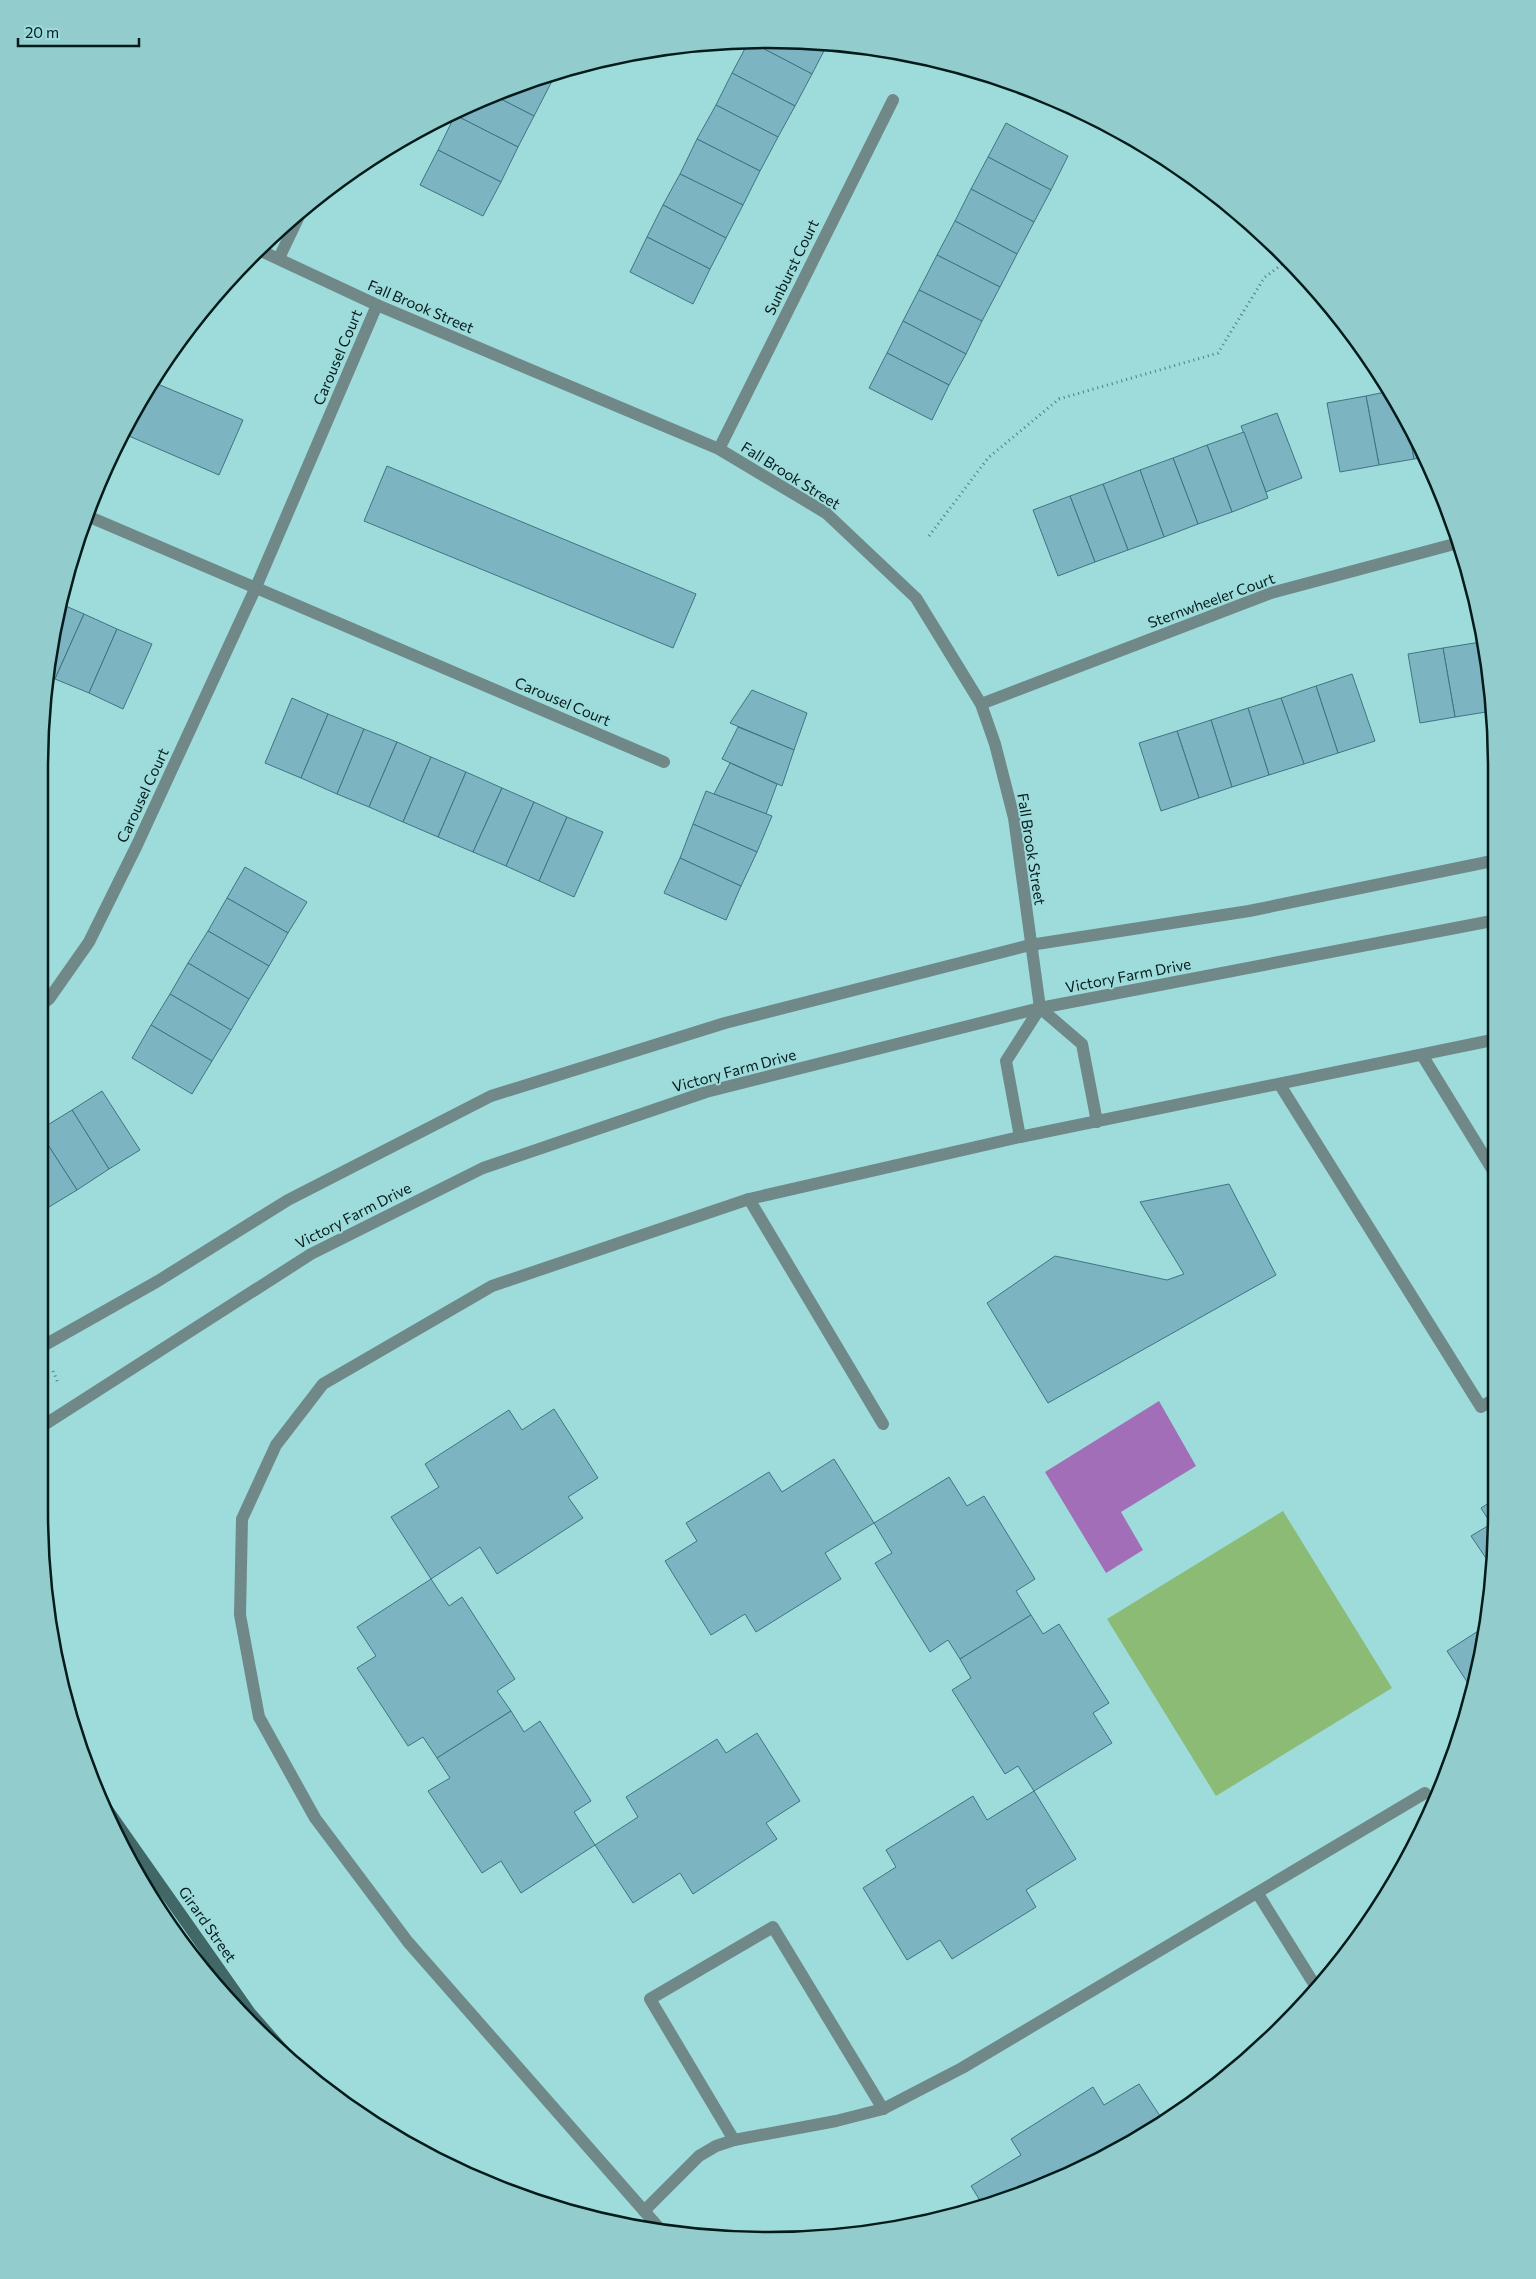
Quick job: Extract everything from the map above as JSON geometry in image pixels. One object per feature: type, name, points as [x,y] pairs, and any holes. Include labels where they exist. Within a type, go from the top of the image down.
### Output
[{"type":"street","name":"Sunburst Court","points":[[719,449],[893,100]]},
{"type":"street","points":[[279,258],[295,224]]},
{"type":"street","name":"Fall Brook Street","points":[[266,253],[377,305],[719,449],[826,513],[916,598],[981,704],[995,744],[1014,818],[1040,1008]]},
{"type":"street","name":"Carousel Court","points":[[48,1000],[89,942],[137,845],[256,587],[377,305]]},
{"type":"street","name":"Carousel Court","points":[[92,518],[664,762]]},
{"type":"street","name":"Sternwheeler Court","points":[[981,704],[1271,593],[1453,544]]},
{"type":"street","points":[[48,1343],[150,1285],[288,1200],[491,1096],[725,1023],[1030,945],[1249,911],[1488,862]]},
{"type":"street","name":"Victory Farm Drive","points":[[48,1421],[311,1254],[483,1168],[706,1092],[1040,1008],[1488,922]]},
{"type":"street","points":[[1020,1137],[1006,1060],[1040,1008],[1082,1044],[1097,1122]]},
{"type":"street","points":[[654,2222],[408,1942],[314,1818],[259,1717],[240,1615],[242,1518],[276,1445],[323,1384],[492,1286],[749,1199],[1020,1137],[1488,1041]]},
{"type":"street","points":[[1422,1055],[1488,1162]]},
{"type":"street","points":[[1280,1084],[1481,1407],[1488,1403]]},
{"type":"street","points":[[749,1199],[883,1424]]},
{"type":"street","points":[[644,2211],[699,2156],[734,2140],[836,2121],[883,2109],[962,2068],[1258,1894],[1425,1793]]},
{"type":"street","name":"Girard Street","points":[[124,1833],[244,2005]]},
{"type":"street","points":[[1258,1894],[1313,1982]]},
{"type":"street","points":[[734,2140],[650,1999],[773,1927],[883,2109]]},
{"type":"path","points":[[929,536],[988,458],[1059,399],[1218,353],[1264,278],[1282,264]]},
{"type":"green space","points":[[1283,1511],[1392,1688],[1216,1796],[1107,1619]]},
{"type":"shaded area","points":[[1159,1401],[1196,1466],[1121,1512],[1143,1550],[1106,1573],[1045,1472]]},
{"type":"building","points":[[745,48],[763,48],[812,74],[795,106],[732,73]]},
{"type":"building","points":[[763,48],[824,50],[812,74]]},
{"type":"building","points":[[732,73],[795,106],[778,137],[716,105]]},
{"type":"building","points":[[551,83],[534,116],[501,99],[536,86]]},
{"type":"building","points":[[501,99],[534,116],[518,147],[459,117]]},
{"type":"building","points":[[716,105],[778,137],[760,171],[697,139]]},
{"type":"building","points":[[459,117],[518,147],[501,182],[438,150],[452,120]]},
{"type":"building","points":[[1006,123],[1068,156],[1051,190],[988,157]]},
{"type":"building","points":[[697,139],[760,171],[743,205],[680,174]]},
{"type":"building","points":[[438,150],[501,182],[483,216],[420,185]]},
{"type":"building","points":[[988,157],[1051,190],[1034,222],[971,189]]},
{"type":"building","points":[[680,174],[743,205],[726,238],[663,205]]},
{"type":"building","points":[[971,189],[1034,222],[1017,254],[955,221]]},
{"type":"building","points":[[663,205],[726,238],[710,269],[647,237]]},
{"type":"building","points":[[955,221],[1017,254],[1000,287],[937,255]]},
{"type":"building","points":[[647,237],[710,269],[693,304],[630,272]]},
{"type":"building","points":[[937,255],[1000,287],[982,321],[919,290]]},
{"type":"building","points":[[919,290],[982,321],[966,354],[903,321]]},
{"type":"building","points":[[903,321],[966,354],[949,385],[887,353]]},
{"type":"building","points":[[887,353],[949,385],[932,420],[869,388]]},
{"type":"building","points":[[159,384],[243,420],[219,475],[129,436]]},
{"type":"building","points":[[1382,393],[1411,444],[1414,459],[1379,465],[1366,396]]},
{"type":"building","points":[[1366,396],[1379,465],[1340,472],[1327,403]]},
{"type":"building","points":[[1277,413],[1302,478],[1266,492],[1241,426]]},
{"type":"building","points":[[1244,432],[1268,498],[1232,512],[1207,445]]},
{"type":"building","points":[[1411,444],[1418,458],[1414,459]]},
{"type":"building","points":[[1207,445],[1232,512],[1198,524],[1173,458]]},
{"type":"building","points":[[1173,458],[1198,524],[1164,537],[1140,470]]},
{"type":"building","points":[[387,466],[696,594],[673,648],[364,521]]},
{"type":"building","points":[[1140,470],[1164,537],[1128,550],[1103,484]]},
{"type":"building","points":[[1103,484],[1128,550],[1095,562],[1070,496]]},
{"type":"building","points":[[1070,496],[1095,562],[1058,576],[1033,510]]},
{"type":"building","points":[[66,606],[84,614],[55,679],[54,674],[61,627]]},
{"type":"building","points":[[84,614],[117,629],[89,693],[55,679]]},
{"type":"building","points":[[117,629],[152,644],[123,709],[89,693]]},
{"type":"building","points":[[1477,643],[1486,712],[1455,717],[1443,648]]},
{"type":"building","points":[[1443,648],[1455,717],[1420,723],[1408,654]]},
{"type":"building","points":[[1352,674],[1375,741],[1338,753],[1316,686]]},
{"type":"building","points":[[1316,686],[1338,753],[1304,764],[1281,698]]},
{"type":"building","points":[[752,690],[807,713],[794,750],[730,723]]},
{"type":"building","points":[[292,698],[328,714],[301,778],[265,763]]},
{"type":"building","points":[[1281,698],[1304,764],[1269,775],[1248,708]]},
{"type":"building","points":[[1248,708],[1269,775],[1232,787],[1211,720]]},
{"type":"building","points":[[328,714],[364,729],[337,794],[301,778]]},
{"type":"building","points":[[1211,720],[1232,787],[1199,798],[1177,731]]},
{"type":"building","points":[[738,727],[794,750],[782,786],[722,759]]},
{"type":"building","points":[[364,729],[397,742],[369,807],[337,794]]},
{"type":"building","points":[[1177,731],[1199,798],[1161,811],[1139,743]]},
{"type":"building","points":[[397,742],[431,757],[403,822],[369,807]]},
{"type":"building","points":[[431,757],[466,772],[438,837],[403,822]]},
{"type":"building","points":[[730,763],[777,784],[766,814],[714,794]]},
{"type":"building","points":[[466,772],[502,788],[473,852],[438,837]]},
{"type":"building","points":[[502,788],[534,802],[506,866],[473,852]]},
{"type":"building","points":[[706,791],[772,816],[757,852],[693,824]]},
{"type":"building","points":[[534,802],[567,817],[539,881],[506,866]]},
{"type":"building","points":[[567,817],[603,832],[574,897],[539,881]]},
{"type":"building","points":[[693,824],[757,852],[741,886],[680,858]]},
{"type":"building","points":[[680,858],[741,886],[726,920],[664,893]]},
{"type":"building","points":[[245,867],[307,902],[288,933],[227,898]]},
{"type":"building","points":[[227,898],[288,933],[269,966],[208,931]]},
{"type":"building","points":[[208,931],[269,966],[249,999],[188,963]]},
{"type":"building","points":[[188,963],[249,999],[231,1030],[170,994]]},
{"type":"building","points":[[170,994],[231,1030],[212,1061],[151,1025]]},
{"type":"building","points":[[151,1025],[212,1061],[192,1094],[132,1058]]},
{"type":"building","points":[[102,1091],[140,1150],[109,1169],[72,1110]]},
{"type":"building","points":[[72,1110],[109,1169],[77,1190],[48,1145],[48,1125]]},
{"type":"building","points":[[48,1145],[77,1190],[48,1208]]},
{"type":"building","points":[[1229,1184],[1276,1275],[1048,1403],[987,1303],[1055,1256],[1167,1280],[1184,1274],[1140,1202]]},
{"type":"building","points":[[554,1409],[598,1478],[568,1497],[583,1518],[497,1574],[480,1547],[431,1579],[391,1517],[439,1487],[425,1464],[509,1410],[522,1430]]},
{"type":"building","points":[[834,1459],[874,1523],[825,1553],[841,1579],[756,1632],[745,1614],[711,1635],[665,1561],[697,1541],[686,1523],[769,1472],[782,1492]]},
{"type":"building","points":[[949,1477],[967,1506],[984,1496],[1035,1579],[1016,1591],[1031,1615],[960,1659],[948,1640],[930,1652],[875,1563],[892,1553],[874,1523]]},
{"type":"building","points":[[1488,1504],[1488,1519],[1481,1508]]},
{"type":"building","points":[[1488,1526],[1487,1559],[1471,1536]]},
{"type":"building","points":[[431,1579],[449,1606],[462,1597],[515,1679],[497,1691],[511,1711],[437,1758],[423,1737],[408,1746],[357,1668],[376,1656],[357,1627]]},
{"type":"building","points":[[1031,1615],[1043,1634],[1059,1624],[1109,1703],[1093,1713],[1112,1743],[1034,1791],[1018,1766],[1005,1774],[952,1690],[971,1678],[960,1659]]},
{"type":"building","points":[[1478,1631],[1468,1683],[1447,1651]]},
{"type":"building","points":[[511,1711],[524,1732],[540,1721],[591,1801],[574,1812],[595,1845],[521,1893],[501,1861],[482,1873],[428,1791],[450,1778],[437,1758]]},
{"type":"building","points":[[757,1733],[800,1801],[766,1823],[777,1839],[693,1894],[680,1873],[633,1903],[595,1845],[638,1817],[626,1797],[717,1739],[726,1753]]},
{"type":"building","points":[[1034,1791],[1076,1859],[1026,1890],[1036,1907],[952,1959],[940,1940],[907,1960],[863,1888],[896,1867],[886,1850],[973,1796],[987,1820]]},
{"type":"building","points":[[1139,2084],[1160,2115],[1087,2157],[1044,2177],[979,2199],[971,2186],[1021,2155],[1011,2139],[1093,2087],[1104,2105]]}]
